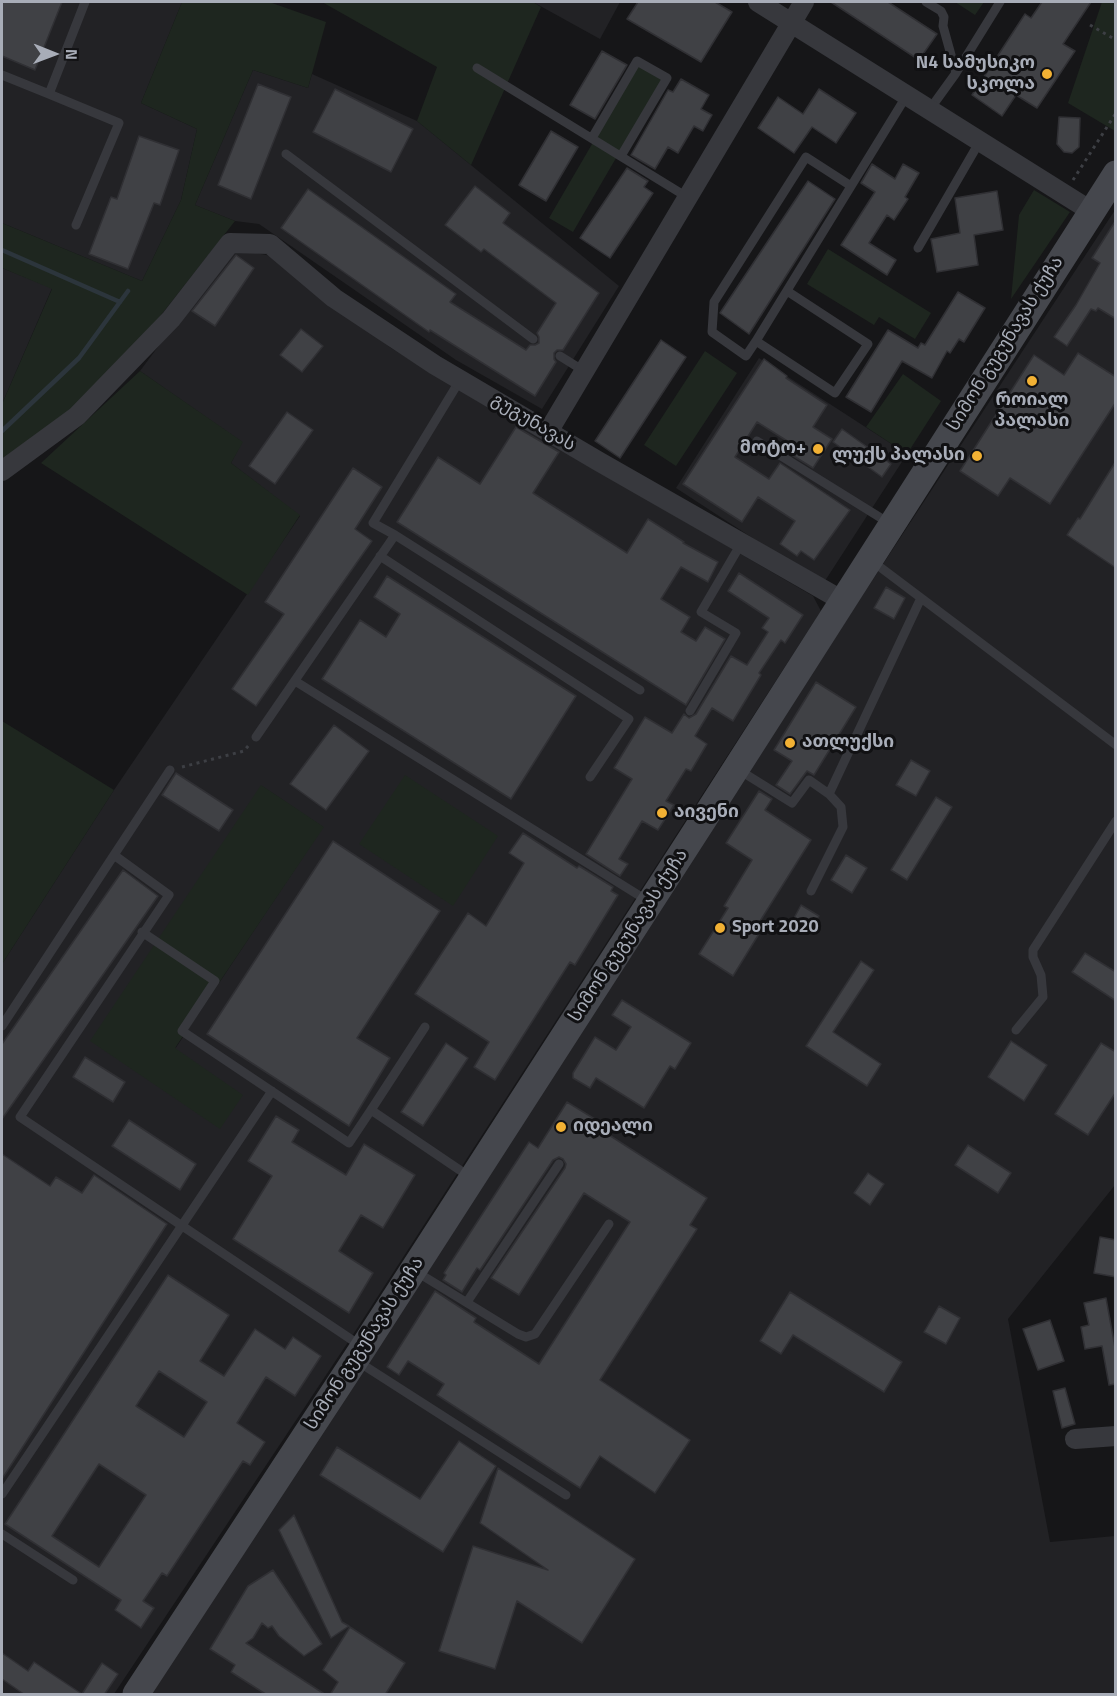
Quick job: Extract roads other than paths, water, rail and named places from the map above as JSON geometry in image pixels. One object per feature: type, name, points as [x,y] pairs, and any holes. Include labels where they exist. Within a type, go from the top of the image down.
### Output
[{"type":"main road","name":"სიმონ გუგუნავას ქუჩა","points":[[136,1695],[413,1270],[1116,174]]},
{"type":"street","points":[[758,2],[1091,211]]},
{"type":"street","points":[[548,432],[804,2]]},
{"type":"street","name":"გუგუნავას","points":[[2,471],[77,416],[171,319],[230,243],[270,244],[334,298],[435,365],[843,601]]},
{"type":"street","points":[[1075,1439],[1116,1436]]},
{"type":"lane","points":[[49,94],[85,2]]},
{"type":"lane","points":[[926,2],[941,11],[944,17],[943,26],[956,73]]},
{"type":"lane","points":[[930,110],[1000,2]]},
{"type":"lane","points":[[592,138],[637,61],[666,78],[621,156]]},
{"type":"lane","points":[[477,68],[687,197]]},
{"type":"lane","points":[[2,75],[119,123],[76,225]]},
{"type":"lane","points":[[852,186],[806,157],[714,302],[712,332],[746,356],[756,341],[852,186],[908,95]]},
{"type":"lane","points":[[918,248],[980,141]]},
{"type":"lane","points":[[286,154],[533,339]]},
{"type":"lane","points":[[756,341],[835,393],[868,344],[787,291]]},
{"type":"lane","points":[[560,356],[584,371]]},
{"type":"lane","points":[[460,380],[373,523],[640,690]]},
{"type":"lane","points":[[757,441],[891,525]]},
{"type":"lane","points":[[256,737],[395,536]]},
{"type":"lane","points":[[690,711],[736,633],[701,612],[742,542]]},
{"type":"lane","points":[[381,556],[629,719],[590,777]]},
{"type":"lane","points":[[870,559],[1116,745]]},
{"type":"lane","points":[[829,794],[921,598]]},
{"type":"lane","points":[[295,681],[650,902]]},
{"type":"lane","points":[[736,768],[792,803],[809,780],[829,794],[841,807],[843,827],[811,891]]},
{"type":"lane","points":[[2,1026],[170,770]]},
{"type":"lane","points":[[1016,1030],[1043,997],[1041,975],[1033,957],[1033,950],[1116,821]]},
{"type":"lane","points":[[114,855],[169,895],[20,1117],[182,1226],[359,1353],[566,1495]]},
{"type":"lane","points":[[142,932],[215,981],[182,1031],[349,1143],[425,1027]]},
{"type":"lane","points":[[2,1494],[272,1091]]},
{"type":"lane","points":[[371,1110],[472,1178]]},
{"type":"lane","points":[[467,1302],[559,1164]]},
{"type":"lane","points":[[413,1270],[526,1337],[534,1334],[609,1224]]},
{"type":"lane","points":[[2,1533],[73,1580]]},
{"type":"waterway","points":[[2,250],[120,302]]},
{"type":"waterway","points":[[2,431],[79,358],[128,291]]},
{"type":"place","name":"N4 სამუსიკო სკოლა","points":[[1047,74]]},
{"type":"place","name":"როიალ პალასი","points":[[1032,381]]},
{"type":"place","name":"მოტო+","points":[[818,449]]},
{"type":"place","name":"ლუქს პალასი","points":[[977,456]]},
{"type":"place","name":"ათლუქსი","points":[[790,743]]},
{"type":"place","name":"აივენი","points":[[662,813]]},
{"type":"place","name":"Sport 2020","points":[[720,928]]},
{"type":"place","name":"იდეალი","points":[[561,1127]]}]
